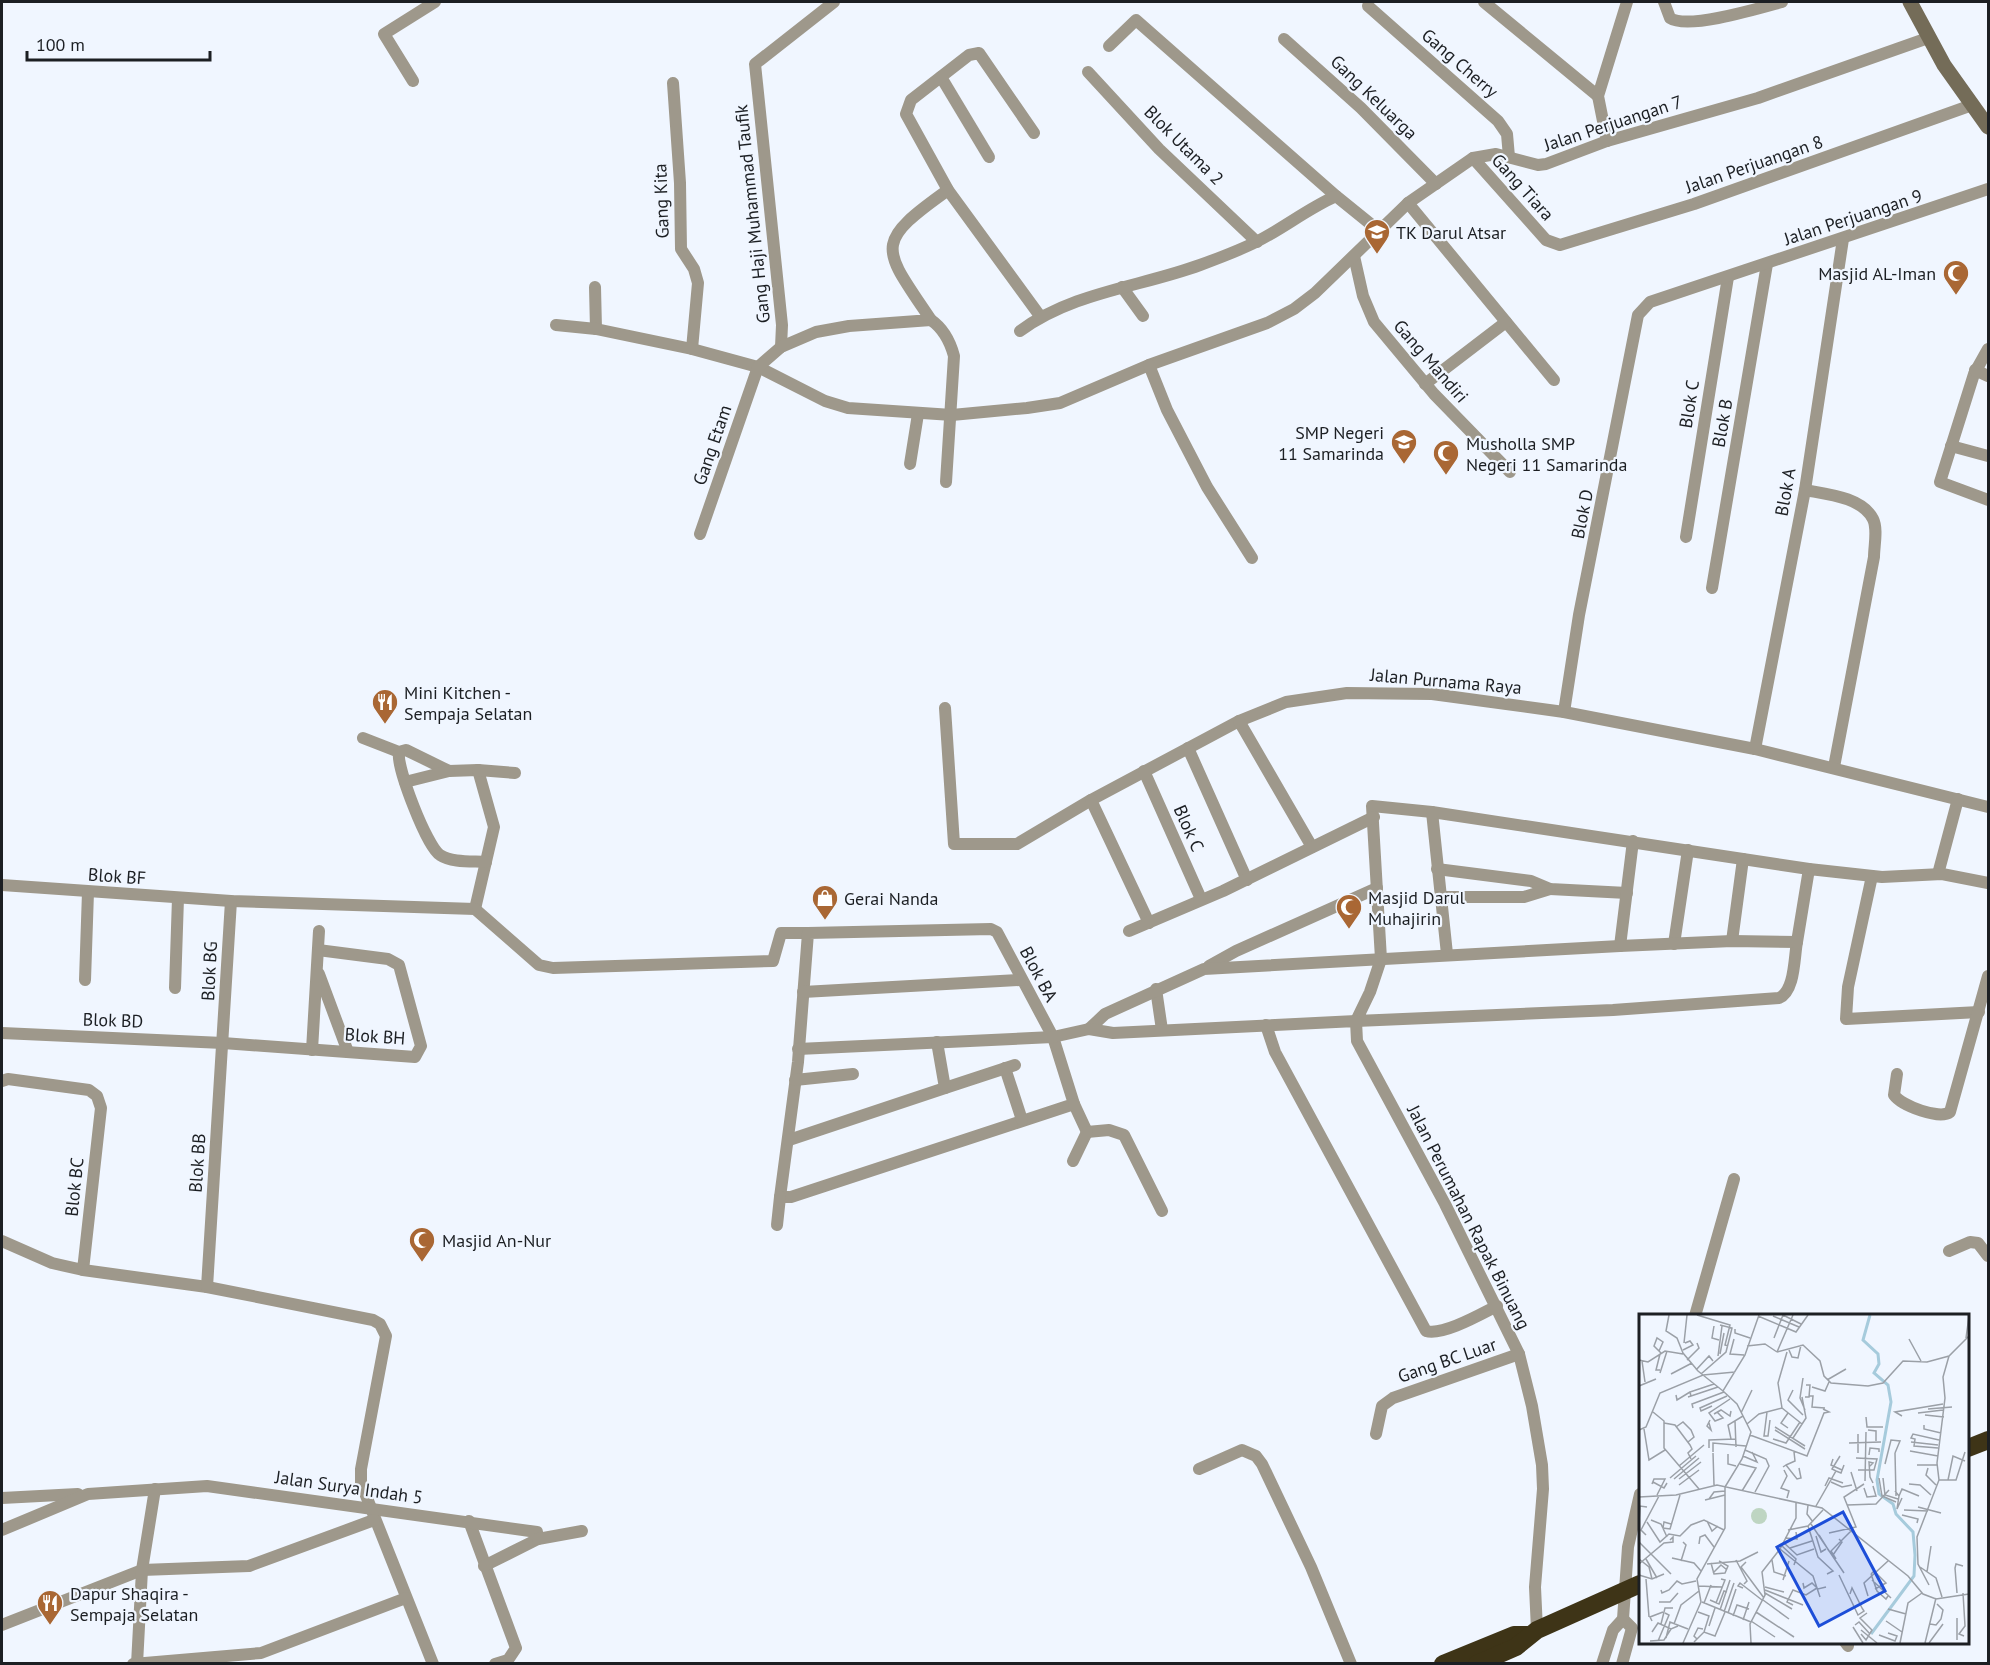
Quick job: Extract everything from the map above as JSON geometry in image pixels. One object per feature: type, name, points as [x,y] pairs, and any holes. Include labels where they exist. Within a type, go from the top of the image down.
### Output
[{"type":"highway","points":[[1969,1448],[1989,1440]]},
{"type":"highway","points":[[1477,1664],[1516,1647],[1533,1633],[1634,1587]]},
{"type":"highway","points":[[1443,1664],[1514,1635],[1533,1633]]},
{"type":"street","points":[[413,81],[384,34],[435,2]]},
{"type":"street","name":"Gang Haji Muhammad Taufik","points":[[781,347],[782,326],[755,64],[758,59],[834,2]]},
{"type":"street","points":[[1484,2],[1598,96]]},
{"type":"street","points":[[1664,2],[1670,18],[1680,23],[1782,2]]},
{"type":"street","points":[[1910,2],[1928,38],[1989,127]]},
{"type":"street","points":[[1607,141],[1598,96],[1624,3]]},
{"type":"street","name":"Gang Cherry","points":[[1368,6],[1498,121],[1507,134],[1509,157]]},
{"type":"street","points":[[1109,45],[1136,20],[1336,196],[1378,230]]},
{"type":"street","name":"Jalan Perjuangan 7","points":[[1473,158],[1496,154],[1538,165],[1546,164],[1607,141],[1758,98],[1928,38]]},
{"type":"street","name":"Gang Keluarga","points":[[1284,39],[1361,108],[1436,184]]},
{"type":"street","points":[[1034,133],[983,56],[975,53],[969,55],[911,100],[906,114],[948,190],[1040,316]]},
{"type":"street","name":"Blok Utama 2","points":[[1088,72],[1159,149],[1257,242]]},
{"type":"street","points":[[941,77],[989,157]]},
{"type":"street","name":"Gang Kita","points":[[672,83],[680,183],[681,249],[694,269],[698,283],[692,349]]},
{"type":"street","name":"Jalan Perjuangan 8","points":[[1546,240],[1560,245],[1694,204],[1972,105]]},
{"type":"street","points":[[556,325],[596,329],[692,349],[758,367],[825,401],[848,408],[952,415],[1060,403],[1149,365],[1276,319],[1315,293],[1408,203],[1473,158]]},
{"type":"street","name":"Gang Tiara","points":[[1473,158],[1546,240]]},
{"type":"street","name":"Jalan Perjuangan 9","points":[[1728,277],[1989,189]]},
{"type":"street","points":[[946,482],[954,356],[945,334],[931,320],[902,277],[891,252],[892,239],[904,222],[948,190]]},
{"type":"street","points":[[1020,331],[1040,316],[1122,287],[1199,266],[1257,242],[1311,207],[1336,196]]},
{"type":"street","points":[[1408,203],[1554,380]]},
{"type":"street","name":"Blok A","points":[[1755,749],[1805,490],[1843,239]]},
{"type":"street","name":"Gang Mandiri","points":[[1354,256],[1364,296],[1374,322],[1425,384],[1510,472]]},
{"type":"street","name":"Blok B","points":[[1712,588],[1767,264]]},
{"type":"street","name":"Blok C","points":[[1686,537],[1728,277]]},
{"type":"street","name":"Blok D","points":[[1564,711],[1579,615],[1638,315],[1650,302],[1728,277]]},
{"type":"street","points":[[596,287],[596,329]]},
{"type":"street","points":[[1122,287],[1143,316]]},
{"type":"street","points":[[758,367],[781,347],[816,332],[931,320]]},
{"type":"street","points":[[1425,384],[1506,322]]},
{"type":"street","points":[[1989,349],[1975,370],[1940,482],[1989,500]]},
{"type":"street","points":[[1149,365],[1167,410],[1207,487],[1252,558]]},
{"type":"street","name":"Gang Etam","points":[[700,534],[758,367]]},
{"type":"street","points":[[1975,370],[1989,376]]},
{"type":"street","points":[[910,464],[918,414]]},
{"type":"street","points":[[1951,446],[1989,456]]},
{"type":"street","points":[[1805,490],[1855,503],[1873,520],[1875,530],[1874,557],[1833,767]]},
{"type":"street","name":"Jalan Purnama Raya","points":[[945,708],[954,844],[1017,844],[1091,800],[1239,721],[1286,702],[1357,692],[1432,694],[1564,711],[1755,749],[1989,807]]},
{"type":"street","points":[[1239,721],[1312,847]]},
{"type":"street","points":[[363,738],[399,752],[406,750],[449,771]]},
{"type":"street","points":[[1188,747],[1247,880]]},
{"type":"street","points":[[399,752],[398,761],[405,782],[434,850],[446,858],[486,862]]},
{"type":"street","points":[[405,782],[449,771],[478,770],[515,773]]},
{"type":"street","points":[[478,770],[494,827],[475,909],[539,965],[553,968],[773,961],[781,933],[808,933],[796,1077],[777,1225]]},
{"type":"street","name":"Blok C","points":[[1144,771],[1201,899]]},
{"type":"street","points":[[1938,874],[1958,799]]},
{"type":"street","points":[[1091,800],[1149,922]]},
{"type":"street","points":[[1356,1030],[1381,959],[1372,806],[1432,812],[1809,869],[1872,876],[1938,874],[1989,883]]},
{"type":"street","points":[[1432,812],[1447,954]]},
{"type":"street","points":[[1129,932],[1247,880],[1374,817]]},
{"type":"street","points":[[1620,946],[1633,841]]},
{"type":"street","points":[[1674,944],[1688,850]]},
{"type":"street","points":[[1732,940],[1743,859]]},
{"type":"street","points":[[1437,869],[1531,881],[1550,889],[1627,893]]},
{"type":"street","points":[[1089,1029],[1113,1033],[1162,1030],[1356,1030],[1779,998],[1785,995],[1789,988],[1809,869]]},
{"type":"street","points":[[1872,876],[1846,1019],[1980,1006]]},
{"type":"street","points":[[2,885],[2,895]]},
{"type":"street","name":"Blok BF","points":[[2,885],[231,901],[475,909]]},
{"type":"street","points":[[798,1055],[1055,1042],[1089,1029],[1105,1014],[1156,989],[1377,888]]},
{"type":"street","points":[[1440,897],[1524,897],[1550,889]]},
{"type":"street","points":[[85,980],[88,892]]},
{"type":"street","points":[[175,988],[178,898]]},
{"type":"street","name":"Blok BG","points":[[224,1043],[231,901]]},
{"type":"street","name":"Blok BA","points":[[808,933],[991,929],[998,932],[1020,980],[1055,1042],[1074,1104],[1087,1132]]},
{"type":"street","points":[[312,1050],[319,931]]},
{"type":"street","points":[[1204,969],[1732,940],[1797,942]]},
{"type":"street","name":"Blok BH","points":[[224,1043],[415,1057],[421,1051],[402,969],[396,962],[318,950]]},
{"type":"street","points":[[317,967],[348,1052]]},
{"type":"street","points":[[1898,1074],[1894,1095],[1899,1102],[1946,1115],[1950,1112],[1989,976]]},
{"type":"street","points":[[803,992],[1020,980]]},
{"type":"street","points":[[1156,989],[1162,1030]]},
{"type":"street","name":"Jalan Perumahan Rapak Binuang","points":[[1356,1030],[1497,1306],[1519,1354],[1532,1406],[1542,1465],[1543,1489],[1533,1633]]},
{"type":"street","points":[[1267,1031],[1275,1052],[1426,1331],[1432,1333],[1443,1330],[1497,1306]]},
{"type":"street","name":"Blok BD","points":[[2,1034],[224,1043]]},
{"type":"street","name":"Blok BB","points":[[207,1287],[224,1043]]},
{"type":"street","points":[[938,1047],[945,1088]]},
{"type":"street","points":[[789,1140],[1010,1067],[1022,1120]]},
{"type":"street","points":[[796,1077],[853,1074]]},
{"type":"street","name":"Blok BC","points":[[2,1082],[8,1079],[89,1090],[97,1096],[101,1108],[83,1270]]},
{"type":"street","points":[[780,1197],[791,1197],[1074,1104]]},
{"type":"street","points":[[1073,1161],[1087,1132],[1109,1130],[1124,1135],[1162,1211]]},
{"type":"street","points":[[1696,1314],[1734,1179]]},
{"type":"street","points":[[2,1241],[52,1263],[83,1270],[207,1287],[373,1320],[383,1327],[386,1336],[361,1469],[361,1483],[433,1664]]},
{"type":"street","points":[[1949,1251],[1970,1242],[1978,1243],[1989,1256]]},
{"type":"street","name":"Gang BC Luar","points":[[1376,1434],[1382,1406],[1393,1398],[1519,1354]]},
{"type":"street","points":[[1199,1469],[1242,1450],[1256,1456],[1262,1464],[1311,1567],[1351,1664]]},
{"type":"street","name":"Jalan Surya Indah 5","points":[[2,1498],[207,1486],[372,1515],[469,1521],[535,1531],[538,1539]]},
{"type":"street","points":[[155,1489],[142,1570],[136,1663],[261,1653],[406,1598]]},
{"type":"street","name":"Jalan Surya Indah 5","points":[[2,1530],[88,1494]]},
{"type":"street","points":[[1602,1664],[1613,1630],[1623,1619],[1634,1587],[1628,1547],[1639,1502]]},
{"type":"street","points":[[2,1625],[142,1570],[249,1566],[372,1515]]},
{"type":"street","points":[[469,1521],[516,1648],[508,1660],[495,1664]]},
{"type":"street","points":[[484,1566],[538,1539],[582,1531]]},
{"type":"street","points":[[1622,1664],[1632,1628],[1623,1619]]},
{"type":"place","name":"TK Darul Atsar","points":[[1377,255]]},
{"type":"place","name":"Masjid AL-Iman","points":[[1956,296]]},
{"type":"place","name":"SMP Negeri 11 Samarinda","points":[[1404,465]]},
{"type":"place","name":"Musholla SMP Negeri 11 Samarinda","points":[[1446,476]]},
{"type":"place","name":"Mini Kitchen - Sempaja Selatan","points":[[385,725]]},
{"type":"place","name":"Gerai Nanda","points":[[825,921]]},
{"type":"place","name":"Masjid Darul Muhajirin","points":[[1349,930]]},
{"type":"place","name":"Masjid An-Nur","points":[[422,1263]]},
{"type":"place","name":"Dapur Shaqira - Sempaja Selatan","points":[[50,1626]]}]
